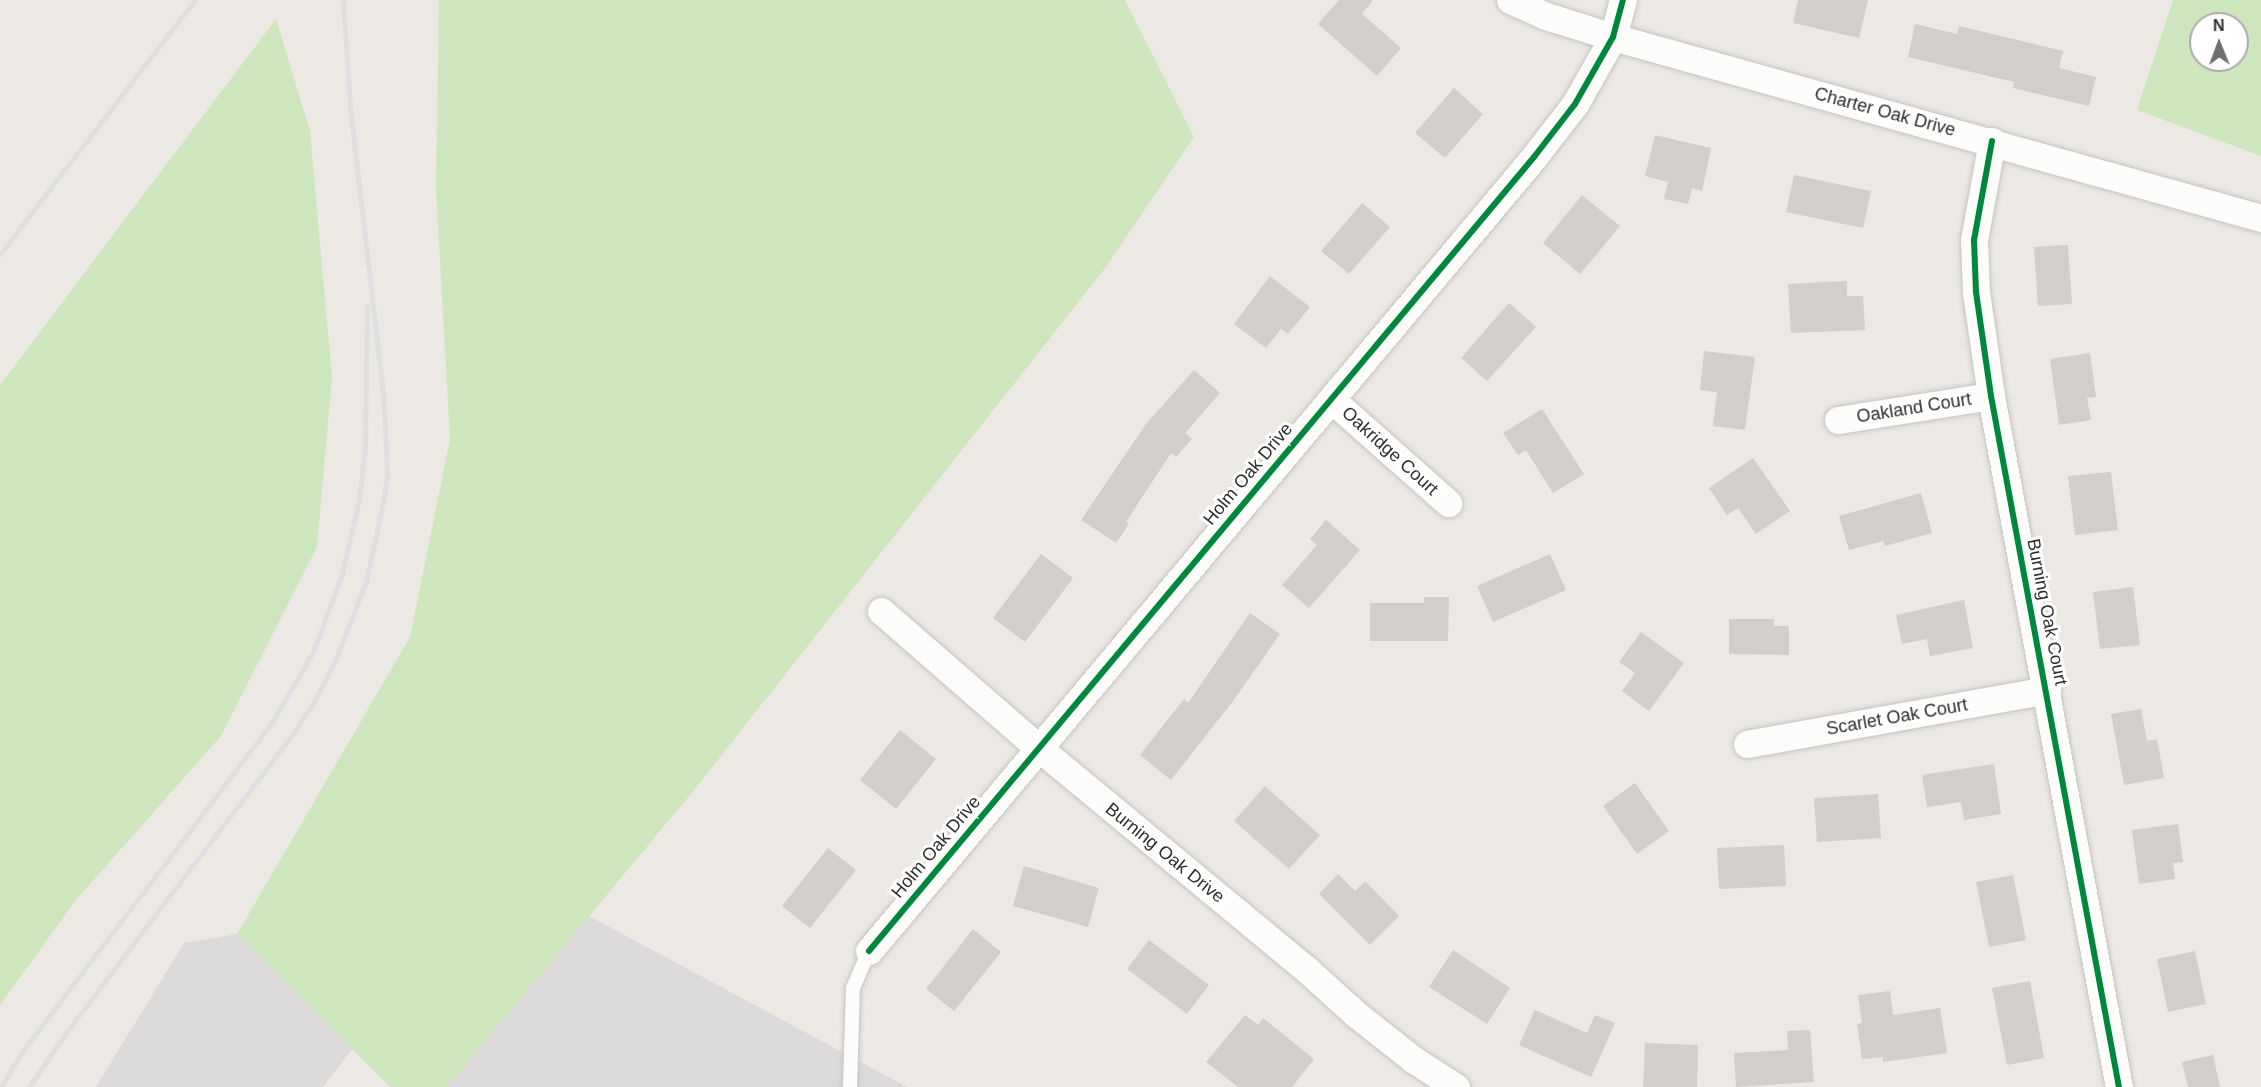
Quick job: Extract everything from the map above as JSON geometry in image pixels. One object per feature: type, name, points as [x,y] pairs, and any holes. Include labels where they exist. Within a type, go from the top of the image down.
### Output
[{"type":"street","name":"Charter Oak Drive","points":[[1510,0],[1543,15],[1613,37],[2261,218]]},
{"type":"street","name":"Holm Oak Drive","points":[[869,951],[1534,157],[1575,105],[1613,37],[1623,0]]},
{"type":"street","name":"Burning Oak Court","points":[[1992,141],[1974,240],[1976,292],[1991,396],[2120,1087]]},
{"type":"street","name":"Oakland Court","points":[[1838,420],[1991,396]]},
{"type":"street","name":"Oakridge Court","points":[[1331,399],[1448,503]]},
{"type":"street","name":"Burning Oak Drive","points":[[881,611],[1040,749],[1305,968],[1357,1015],[1414,1060],[1456,1087]]},
{"type":"street","name":"Scarlet Oak Court","points":[[1747,744],[2047,690]]},
{"type":"lane","points":[[850,1087],[853,988],[869,951]]},
{"type":"shaded area","points":[[589,916],[907,1087],[447,1087]]},
{"type":"shaded area","points":[[237,934],[352,1049],[323,1087],[96,1087],[184,943]]},
{"type":"green space","points":[[439,0],[1125,0],[1194,137],[1106,267],[695,789],[447,1087],[390,1087],[237,934],[410,637],[450,439],[436,189]]},
{"type":"green space","points":[[2173,0],[2261,0],[2261,156],[2137,110]]},
{"type":"green space","points":[[276,19],[310,131],[332,378],[317,547],[221,736],[76,900],[0,1005],[0,385]]},
{"type":"building","points":[[1339,0],[1373,0],[1362,14],[1401,48],[1377,76],[1318,24]]},
{"type":"building","points":[[1798,0],[1868,0],[1859,38],[1793,23]]},
{"type":"building","points":[[1915,24],[1957,34],[1959,26],[2063,51],[2059,68],[2096,77],[2089,106],[2013,88],[2014,82],[1908,57]]},
{"type":"building","points":[[1454,88],[1483,114],[1445,158],[1415,133]]},
{"type":"building","points":[[1655,135],[1711,148],[1702,191],[1692,188],[1688,204],[1664,199],[1668,182],[1645,176]]},
{"type":"building","points":[[1794,175],[1871,191],[1863,228],[1786,212]]},
{"type":"building","points":[[1582,195],[1620,226],[1580,274],[1543,243]]},
{"type":"building","points":[[1362,203],[1390,227],[1349,274],[1321,251]]},
{"type":"building","points":[[2068,245],[2072,304],[2038,306],[2034,247]]},
{"type":"building","points":[[1270,276],[1310,307],[1288,334],[1281,329],[1266,348],[1234,324]]},
{"type":"building","points":[[1847,281],[1847,296],[1863,296],[1865,330],[1791,333],[1788,284]]},
{"type":"building","points":[[1509,303],[1536,327],[1487,381],[1461,358]]},
{"type":"building","points":[[1704,351],[1755,357],[1745,430],[1713,426],[1717,392],[1700,390]]},
{"type":"building","points":[[2090,353],[2096,397],[2087,398],[2091,420],[2059,425],[2050,359]]},
{"type":"building","points":[[1194,370],[1220,393],[1185,433],[1192,439],[1176,457],[1171,453],[1126,522],[1129,524],[1116,543],[1081,520],[1146,424]]},
{"type":"building","points":[[1542,409],[1584,474],[1553,493],[1526,450],[1518,455],[1503,433]]},
{"type":"building","points":[[1753,458],[1790,511],[1756,534],[1738,508],[1727,515],[1709,488]]},
{"type":"building","points":[[2111,472],[2118,530],[2075,535],[2068,476]]},
{"type":"building","points":[[1921,493],[1932,533],[1885,546],[1883,541],[1849,550],[1839,516]]},
{"type":"building","points":[[1326,520],[1360,550],[1309,608],[1282,585],[1317,545],[1310,539]]},
{"type":"building","points":[[1041,554],[1073,578],[1025,642],[993,618]]},
{"type":"building","points":[[1550,554],[1566,590],[1493,622],[1477,586]]},
{"type":"building","points":[[2133,587],[2140,645],[2100,649],[2093,592]]},
{"type":"building","points":[[1424,597],[1449,597],[1448,641],[1370,641],[1370,603],[1424,603]]},
{"type":"building","points":[[1964,600],[1973,648],[1930,656],[1927,639],[1902,644],[1896,615]]},
{"type":"building","points":[[1250,613],[1280,634],[1233,701],[1171,780],[1140,755],[1184,699],[1188,703]]},
{"type":"building","points":[[1729,619],[1774,619],[1774,626],[1789,626],[1789,655],[1729,654]]},
{"type":"building","points":[[1641,632],[1684,663],[1649,711],[1622,691],[1635,673],[1619,662]]},
{"type":"building","points":[[2141,709],[2147,741],[2157,739],[2164,778],[2124,785],[2111,714]]},
{"type":"building","points":[[900,730],[936,759],[896,809],[860,780]]},
{"type":"building","points":[[1994,764],[2001,814],[1964,820],[1961,802],[1927,807],[1922,775]]},
{"type":"building","points":[[1635,783],[1669,831],[1637,854],[1603,806]]},
{"type":"building","points":[[1265,786],[1320,835],[1289,869],[1234,821]]},
{"type":"building","points":[[1878,794],[1881,838],[1817,842],[1814,798]]},
{"type":"building","points":[[2178,824],[2183,862],[2173,863],[2175,879],[2139,884],[2132,830]]},
{"type":"building","points":[[1784,845],[1786,886],[1719,889],[1717,848]]},
{"type":"building","points":[[828,848],[856,870],[810,928],[782,906]]},
{"type":"building","points":[[1024,866],[1099,888],[1088,927],[1013,906]]},
{"type":"building","points":[[1338,874],[1355,891],[1365,881],[1399,916],[1370,945],[1319,894]]},
{"type":"building","points":[[2013,875],[2026,940],[1989,947],[1976,882]]},
{"type":"building","points":[[973,929],[1001,952],[954,1011],[926,989]]},
{"type":"building","points":[[1149,940],[1209,985],[1187,1014],[1127,969]]},
{"type":"building","points":[[1453,950],[1510,988],[1487,1024],[1429,987]]},
{"type":"building","points":[[2195,951],[2206,1004],[2168,1012],[2157,959]]},
{"type":"building","points":[[2030,981],[2044,1058],[2007,1065],[1992,988]]},
{"type":"building","points":[[1890,991],[1893,1015],[1940,1008],[1947,1053],[1883,1062],[1883,1057],[1862,1059],[1857,1024],[1862,1023],[1858,995]]},
{"type":"building","points":[[1535,1010],[1587,1033],[1595,1015],[1615,1023],[1591,1077],[1519,1045]]},
{"type":"building","points":[[1245,1015],[1258,1025],[1263,1018],[1314,1059],[1292,1087],[1238,1087],[1206,1062]]},
{"type":"building","points":[[1810,1030],[1814,1082],[1736,1087],[1734,1053],[1788,1050],[1787,1031]]},
{"type":"building","points":[[1645,1043],[1698,1045],[1697,1087],[1643,1087]]},
{"type":"building","points":[[2213,1055],[2220,1087],[2188,1087],[2182,1062]]},
{"type":"railway","points":[[0,254],[195,0]]},
{"type":"railway","points":[[29,1087],[65,1034],[292,735],[315,700],[335,661],[366,582],[387,476],[386,446],[383,393],[350,106],[343,0]]},
{"type":"railway","points":[[1,1087],[22,1052],[272,723],[313,652],[342,574],[359,500],[365,447],[367,307]]},
{"type":"cycle path","points":[[869,951],[1534,157],[1575,104],[1613,37],[1623,0]]},
{"type":"cycle path","points":[[1992,141],[1974,240],[1976,292],[1991,396],[2119,1087]]}]
